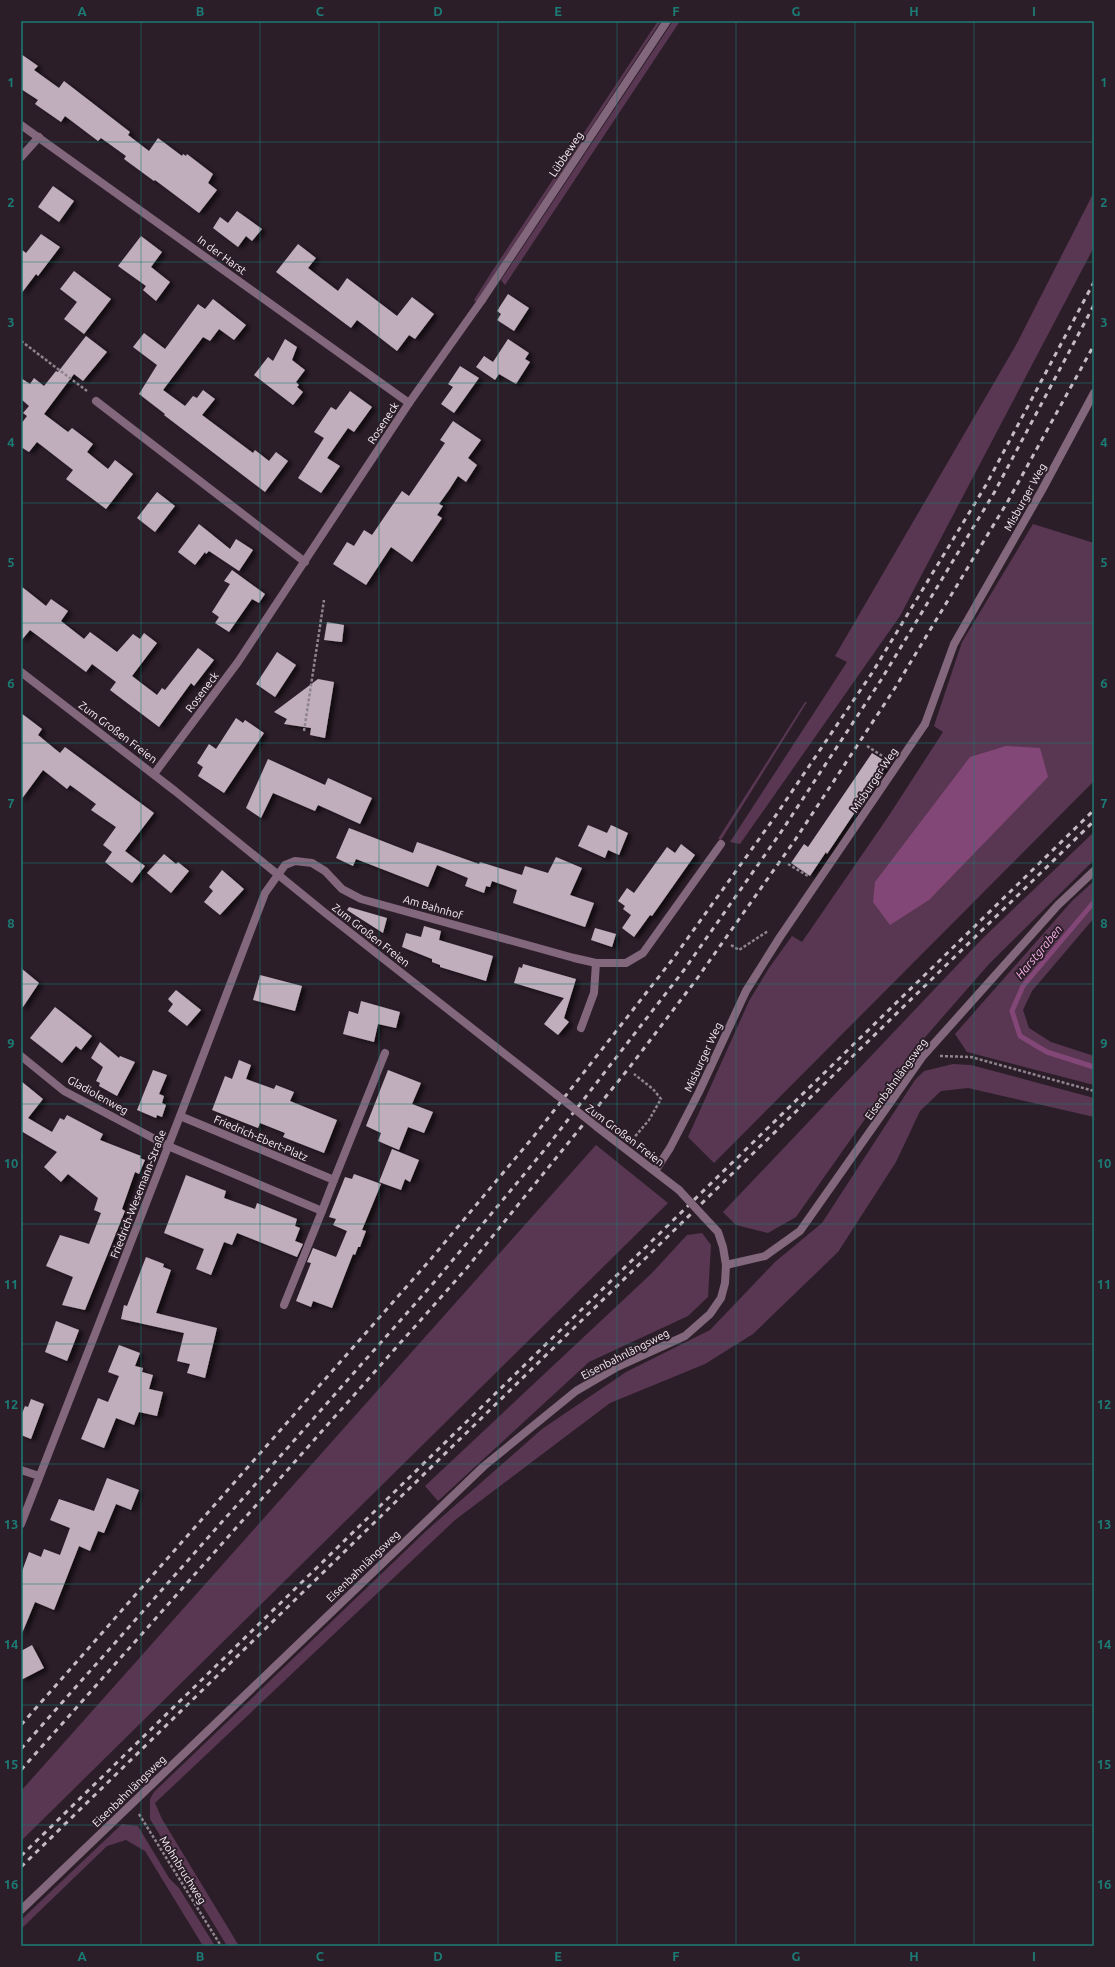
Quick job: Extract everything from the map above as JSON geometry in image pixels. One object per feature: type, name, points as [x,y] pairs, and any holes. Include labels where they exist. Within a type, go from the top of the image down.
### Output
[{"type":"street","name":"Lübbeweg","points":[[482,300],[667,21]]},
{"type":"street","name":"In der Harst","points":[[21,125],[409,404]]},
{"type":"street","points":[[21,157],[39,137]]},
{"type":"street","name":"Roseneck","points":[[154,774],[238,662],[306,562],[409,404],[482,300]]},
{"type":"street","name":"Misburger Weg","points":[[655,1171],[670,1148],[699,1092],[746,991],[780,937],[925,724],[954,644],[1042,490],[1094,393]]},
{"type":"street","points":[[96,401],[306,562]]},
{"type":"street","name":"Zum Großen Freien","points":[[21,672],[154,774],[278,873],[324,912],[557,1096],[679,1190],[704,1217]]},
{"type":"street","name":"Am Bahnhof","points":[[278,873],[285,865],[295,861],[312,863],[325,871],[342,889],[361,899],[596,963],[626,963],[643,953],[721,844]]},
{"type":"street","name":"Eisenbahnlängsweg","points":[[726,1265],[765,1256],[800,1231],[923,1056],[1058,905],[1094,871]]},
{"type":"street","name":"Friedrich-Wesemann-Straße","points":[[21,1524],[265,893],[278,873]]},
{"type":"street","points":[[581,1028],[594,993],[596,963]]},
{"type":"street","points":[[284,1305],[385,1053]]},
{"type":"street","name":"Gladiolenweg","points":[[21,1056],[64,1091],[168,1146]]},
{"type":"street","name":"Friedrich-Ebert-Platz","points":[[180,1116],[334,1180]]},
{"type":"street","points":[[168,1146],[322,1211]]},
{"type":"street","name":"Eisenbahnlängsweg","points":[[21,1910],[484,1466],[576,1391],[617,1368],[686,1336],[699,1326],[710,1314],[721,1298],[725,1283],[726,1265],[723,1246],[718,1232],[704,1217]]},
{"type":"street","points":[[21,1470],[39,1476]]},
{"type":"path","points":[[21,341],[87,391]]},
{"type":"path","points":[[304,731],[324,600]]},
{"type":"path","points":[[867,746],[897,766]]},
{"type":"path","points":[[788,864],[818,883]]},
{"type":"path","points":[[731,945],[739,950],[769,930],[780,937]]},
{"type":"path","points":[[923,1056],[971,1057],[1094,1091]]},
{"type":"path","points":[[632,1140],[649,1120],[661,1099],[653,1089],[634,1074]]},
{"type":"path","name":"Mohnbruchweg","points":[[132,1803],[221,1946]]},
{"type":"shaded area","points":[[658,21],[661,21],[476,302],[474,300],[491,273]]},
{"type":"shaded area","points":[[673,21],[680,21],[505,285],[501,280]]},
{"type":"shaded area","points":[[1094,192],[1094,247],[900,616],[740,844],[730,842],[847,662],[835,656],[1016,345]]},
{"type":"shaded area","points":[[1033,524],[1094,543],[1094,781],[714,1163],[688,1137],[749,1001],[769,968],[792,936],[802,942],[888,817],[943,732],[934,726],[962,642]]},
{"type":"shaded area","points":[[805,702],[807,702],[721,840],[718,839]]},
{"type":"shaded area","points":[[1006,746],[1040,748],[1048,777],[929,900],[890,925],[873,902],[875,882],[970,757]]},
{"type":"shaded area","points":[[1094,832],[1094,860],[989,964],[913,1051],[796,1217],[768,1233],[736,1225],[723,1212],[983,938]]},
{"type":"shaded area","points":[[1094,881],[1094,918],[1032,991],[1023,1010],[1029,1028],[1051,1042],[1094,1056],[1094,1085],[967,1052],[955,1034],[1072,901]]},
{"type":"shaded area","points":[[953,1064],[971,1065],[1094,1098],[1094,1117],[968,1088],[941,1091],[920,1111],[896,1162],[838,1252],[753,1334],[705,1364],[610,1403],[455,1520],[155,1803],[162,1819],[239,1946],[227,1946],[150,1819],[150,1799],[154,1792],[426,1531],[542,1429],[626,1372],[710,1330],[775,1262],[822,1223],[915,1080],[924,1071]]},
{"type":"shaded area","points":[[596,1145],[668,1203],[21,1841],[21,1791]]},
{"type":"shaded area","points":[[702,1233],[711,1245],[708,1297],[688,1316],[589,1362],[438,1501],[425,1486],[652,1273],[687,1235]]},
{"type":"shaded area","points":[[122,1824],[138,1826],[169,1878],[179,1888],[215,1946],[203,1946],[145,1851],[126,1840],[107,1846],[21,1929],[21,1920]]},
{"type":"building","points":[[21,54],[38,66],[34,70],[59,88],[64,81],[130,132],[128,135],[149,151],[158,138],[182,156],[183,154],[186,156],[187,154],[213,174],[208,183],[217,190],[199,213],[124,159],[126,156],[101,138],[98,141],[65,116],[61,122],[35,104],[38,100],[21,89]]},
{"type":"building","points":[[53,186],[74,201],[59,222],[38,207]]},
{"type":"building","points":[[237,211],[262,229],[252,241],[246,236],[238,247],[213,228],[220,217],[228,223]]},
{"type":"building","points":[[41,234],[60,247],[38,276],[36,274],[21,294],[21,249],[26,253]]},
{"type":"building","points":[[141,236],[162,252],[151,267],[170,282],[156,301],[143,290],[146,286],[118,266]]},
{"type":"building","points":[[298,244],[316,258],[308,268],[338,291],[347,278],[397,316],[412,297],[434,314],[415,339],[409,335],[397,351],[357,320],[351,328],[276,272]]},
{"type":"building","points":[[74,271],[111,299],[84,334],[64,319],[77,302],[60,289]]},
{"type":"building","points":[[508,294],[529,308],[514,331],[497,320],[501,314],[497,311]]},
{"type":"building","points":[[213,299],[246,325],[234,340],[219,329],[210,341],[203,337],[163,390],[185,406],[193,396],[197,398],[203,390],[215,399],[202,415],[253,453],[255,450],[269,461],[276,452],[288,461],[265,492],[164,415],[165,414],[139,394],[157,365],[133,347],[144,333],[165,349],[198,304],[205,309]]},
{"type":"building","points":[[86,336],[107,352],[83,381],[74,374],[44,414],[68,432],[72,428],[93,444],[87,452],[108,469],[115,460],[133,474],[106,509],[66,479],[73,470],[37,442],[29,452],[21,447],[21,424],[27,416],[23,413],[29,406],[21,399],[21,378],[30,384],[34,378],[44,386],[56,371],[58,372]]},
{"type":"building","points":[[285,339],[297,347],[292,360],[305,370],[296,382],[299,385],[297,387],[303,392],[293,405],[254,375],[268,357],[273,361]]},
{"type":"building","points":[[508,339],[529,353],[525,359],[530,362],[516,384],[499,374],[495,380],[476,367],[484,356],[493,362]]},
{"type":"building","points":[[460,366],[479,378],[454,413],[441,404],[453,387],[448,384]]},
{"type":"building","points":[[350,391],[372,407],[354,432],[348,428],[327,458],[340,466],[321,493],[298,478],[324,438],[314,432],[331,407],[336,410]]},
{"type":"building","points":[[453,421],[481,440],[468,458],[477,465],[466,482],[458,476],[439,504],[443,506],[437,515],[442,518],[412,562],[391,547],[366,585],[333,564],[347,542],[354,546],[364,530],[372,535],[402,491],[409,496],[445,443],[440,440]]},
{"type":"building","points":[[157,492],[175,506],[155,532],[137,518]]},
{"type":"building","points":[[199,524],[230,549],[236,539],[253,550],[239,571],[209,551],[206,554],[205,552],[195,565],[178,552]]},
{"type":"building","points":[[232,570],[265,594],[259,603],[252,599],[229,632],[215,623],[219,617],[212,612],[230,584],[224,581]]},
{"type":"building","points":[[21,586],[46,606],[51,599],[68,611],[61,621],[84,639],[90,632],[117,652],[133,634],[140,639],[144,633],[157,643],[132,676],[157,695],[162,688],[165,690],[198,648],[214,660],[194,686],[191,683],[159,727],[110,690],[116,682],[92,664],[86,672],[30,630],[21,641]]},
{"type":"building","points":[[327,622],[344,625],[342,642],[324,640]]},
{"type":"building","points":[[277,652],[296,665],[275,697],[256,684]]},
{"type":"building","points":[[318,679],[334,682],[325,738],[310,735],[311,728],[284,724],[287,719],[274,712]]},
{"type":"building","points":[[21,713],[42,729],[38,735],[60,753],[65,747],[154,813],[125,851],[145,866],[132,883],[105,862],[112,852],[103,845],[116,827],[91,810],[96,804],[70,785],[67,789],[43,770],[21,800]]},
{"type":"building","points":[[236,718],[243,723],[245,720],[264,733],[224,793],[198,776],[203,767],[197,763],[209,744],[216,749]]},
{"type":"building","points":[[872,753],[888,763],[827,854],[826,852],[810,876],[791,863],[804,844],[808,847]]},
{"type":"building","points":[[268,759],[325,785],[328,778],[372,798],[360,824],[318,805],[315,811],[273,793],[261,818],[246,808]]},
{"type":"building","points":[[588,825],[607,833],[611,825],[628,833],[619,855],[608,850],[605,858],[578,846]]},
{"type":"building","points":[[349,828],[413,853],[417,842],[479,864],[480,862],[522,875],[525,866],[548,873],[556,857],[582,868],[570,895],[594,903],[585,927],[513,903],[517,890],[492,881],[490,887],[486,886],[484,893],[465,886],[468,878],[437,865],[428,887],[356,859],[353,866],[336,858]]},
{"type":"building","points":[[681,844],[695,855],[652,916],[650,915],[634,937],[622,928],[631,915],[623,909],[625,906],[618,901],[627,888],[634,893],[667,847],[675,853]]},
{"type":"building","points":[[164,854],[176,864],[178,862],[189,871],[171,893],[147,873]]},
{"type":"building","points":[[222,870],[244,889],[220,915],[204,902],[213,891],[209,887]]},
{"type":"building","points":[[349,907],[387,918],[383,933],[347,910]]},
{"type":"building","points":[[424,926],[441,931],[439,940],[493,956],[486,981],[440,967],[440,965],[432,962],[432,959],[402,947],[406,933],[421,937]]},
{"type":"building","points":[[595,928],[616,934],[612,947],[591,940]]},
{"type":"building","points":[[523,964],[576,979],[564,1018],[569,1022],[558,1035],[544,1024],[564,998],[514,983],[519,967],[522,968]]},
{"type":"building","points":[[21,968],[39,983],[21,1010]]},
{"type":"building","points":[[260,975],[302,986],[295,1011],[253,1000]]},
{"type":"building","points":[[176,990],[201,1010],[187,1026],[168,1011],[173,1004],[168,999]]},
{"type":"building","points":[[361,1001],[400,1012],[396,1028],[378,1024],[374,1042],[343,1034],[349,1011],[358,1014]]},
{"type":"building","points":[[55,1007],[92,1036],[81,1050],[76,1046],[62,1063],[30,1038]]},
{"type":"building","points":[[100,1042],[119,1058],[120,1056],[135,1062],[117,1096],[99,1086],[100,1083],[96,1081],[103,1067],[91,1058]]},
{"type":"building","points":[[239,1060],[251,1065],[246,1079],[274,1089],[276,1085],[294,1092],[290,1101],[337,1120],[324,1153],[283,1137],[285,1133],[260,1123],[258,1128],[212,1110],[225,1076],[232,1079]]},
{"type":"building","points":[[153,1070],[167,1075],[159,1094],[164,1096],[162,1103],[166,1105],[162,1117],[157,1115],[156,1118],[137,1110]]},
{"type":"building","points":[[388,1070],[421,1083],[412,1104],[433,1112],[424,1133],[408,1127],[399,1150],[378,1141],[381,1133],[366,1126]]},
{"type":"building","points":[[21,1081],[43,1099],[28,1118],[52,1132],[60,1118],[64,1120],[67,1115],[103,1134],[100,1140],[141,1156],[140,1158],[145,1160],[139,1174],[135,1172],[122,1209],[125,1211],[85,1310],[62,1305],[73,1277],[46,1266],[60,1235],[89,1244],[101,1213],[94,1210],[98,1198],[68,1174],[61,1182],[44,1167],[57,1152],[21,1131]]},
{"type":"building","points":[[392,1149],[419,1160],[410,1182],[405,1179],[401,1190],[379,1182]]},
{"type":"building","points":[[354,1174],[381,1184],[362,1230],[366,1231],[360,1247],[358,1247],[355,1255],[353,1254],[332,1308],[313,1301],[311,1307],[296,1301],[311,1263],[307,1262],[313,1248],[336,1257],[347,1231],[333,1225],[336,1219],[329,1217],[345,1177],[352,1179]]},
{"type":"building","points":[[186,1175],[226,1191],[224,1198],[255,1209],[257,1203],[297,1219],[295,1226],[300,1228],[295,1241],[303,1244],[297,1257],[237,1233],[232,1245],[224,1242],[211,1275],[196,1269],[204,1249],[164,1233]]},
{"type":"building","points":[[146,1257],[164,1264],[163,1267],[171,1270],[156,1313],[217,1328],[205,1378],[187,1373],[190,1364],[177,1361],[184,1333],[121,1319],[124,1305],[127,1306]]},
{"type":"building","points":[[56,1321],[79,1330],[67,1361],[45,1352]]},
{"type":"building","points":[[119,1345],[140,1353],[135,1366],[143,1368],[142,1372],[153,1375],[149,1389],[163,1392],[157,1416],[139,1412],[134,1425],[116,1418],[104,1448],[81,1439],[98,1398],[108,1402],[119,1376],[108,1372]]},
{"type":"building","points":[[31,1399],[44,1404],[31,1439],[21,1435],[21,1416],[25,1406],[28,1407]]},
{"type":"building","points":[[107,1478],[139,1490],[131,1510],[116,1504],[104,1533],[98,1531],[90,1551],[79,1546],[54,1610],[35,1602],[21,1636],[21,1574],[29,1552],[41,1557],[44,1549],[60,1555],[70,1528],[50,1520],[59,1499],[94,1511]]},
{"type":"building","points":[[32,1645],[44,1668],[21,1680],[21,1651]]},
{"type":"waterway","name":"Harstgraben","points":[[1094,902],[1023,986],[1012,1011],[1020,1036],[1047,1052],[1094,1067]]},
{"type":"railway","points":[[21,1725],[430,1260],[534,1136],[672,960],[772,821],[872,673],[986,485],[1094,282]]},
{"type":"railway","points":[[21,1749],[437,1279],[546,1148],[684,970],[781,832],[881,680],[994,493],[1094,305]]},
{"type":"railway","points":[[21,1770],[466,1269],[629,1068],[696,980],[795,840],[895,688],[1008,501],[1094,345]]},
{"type":"railway","points":[[21,1856],[1094,810]]},
{"type":"railway","points":[[21,1867],[1094,821]]}]
